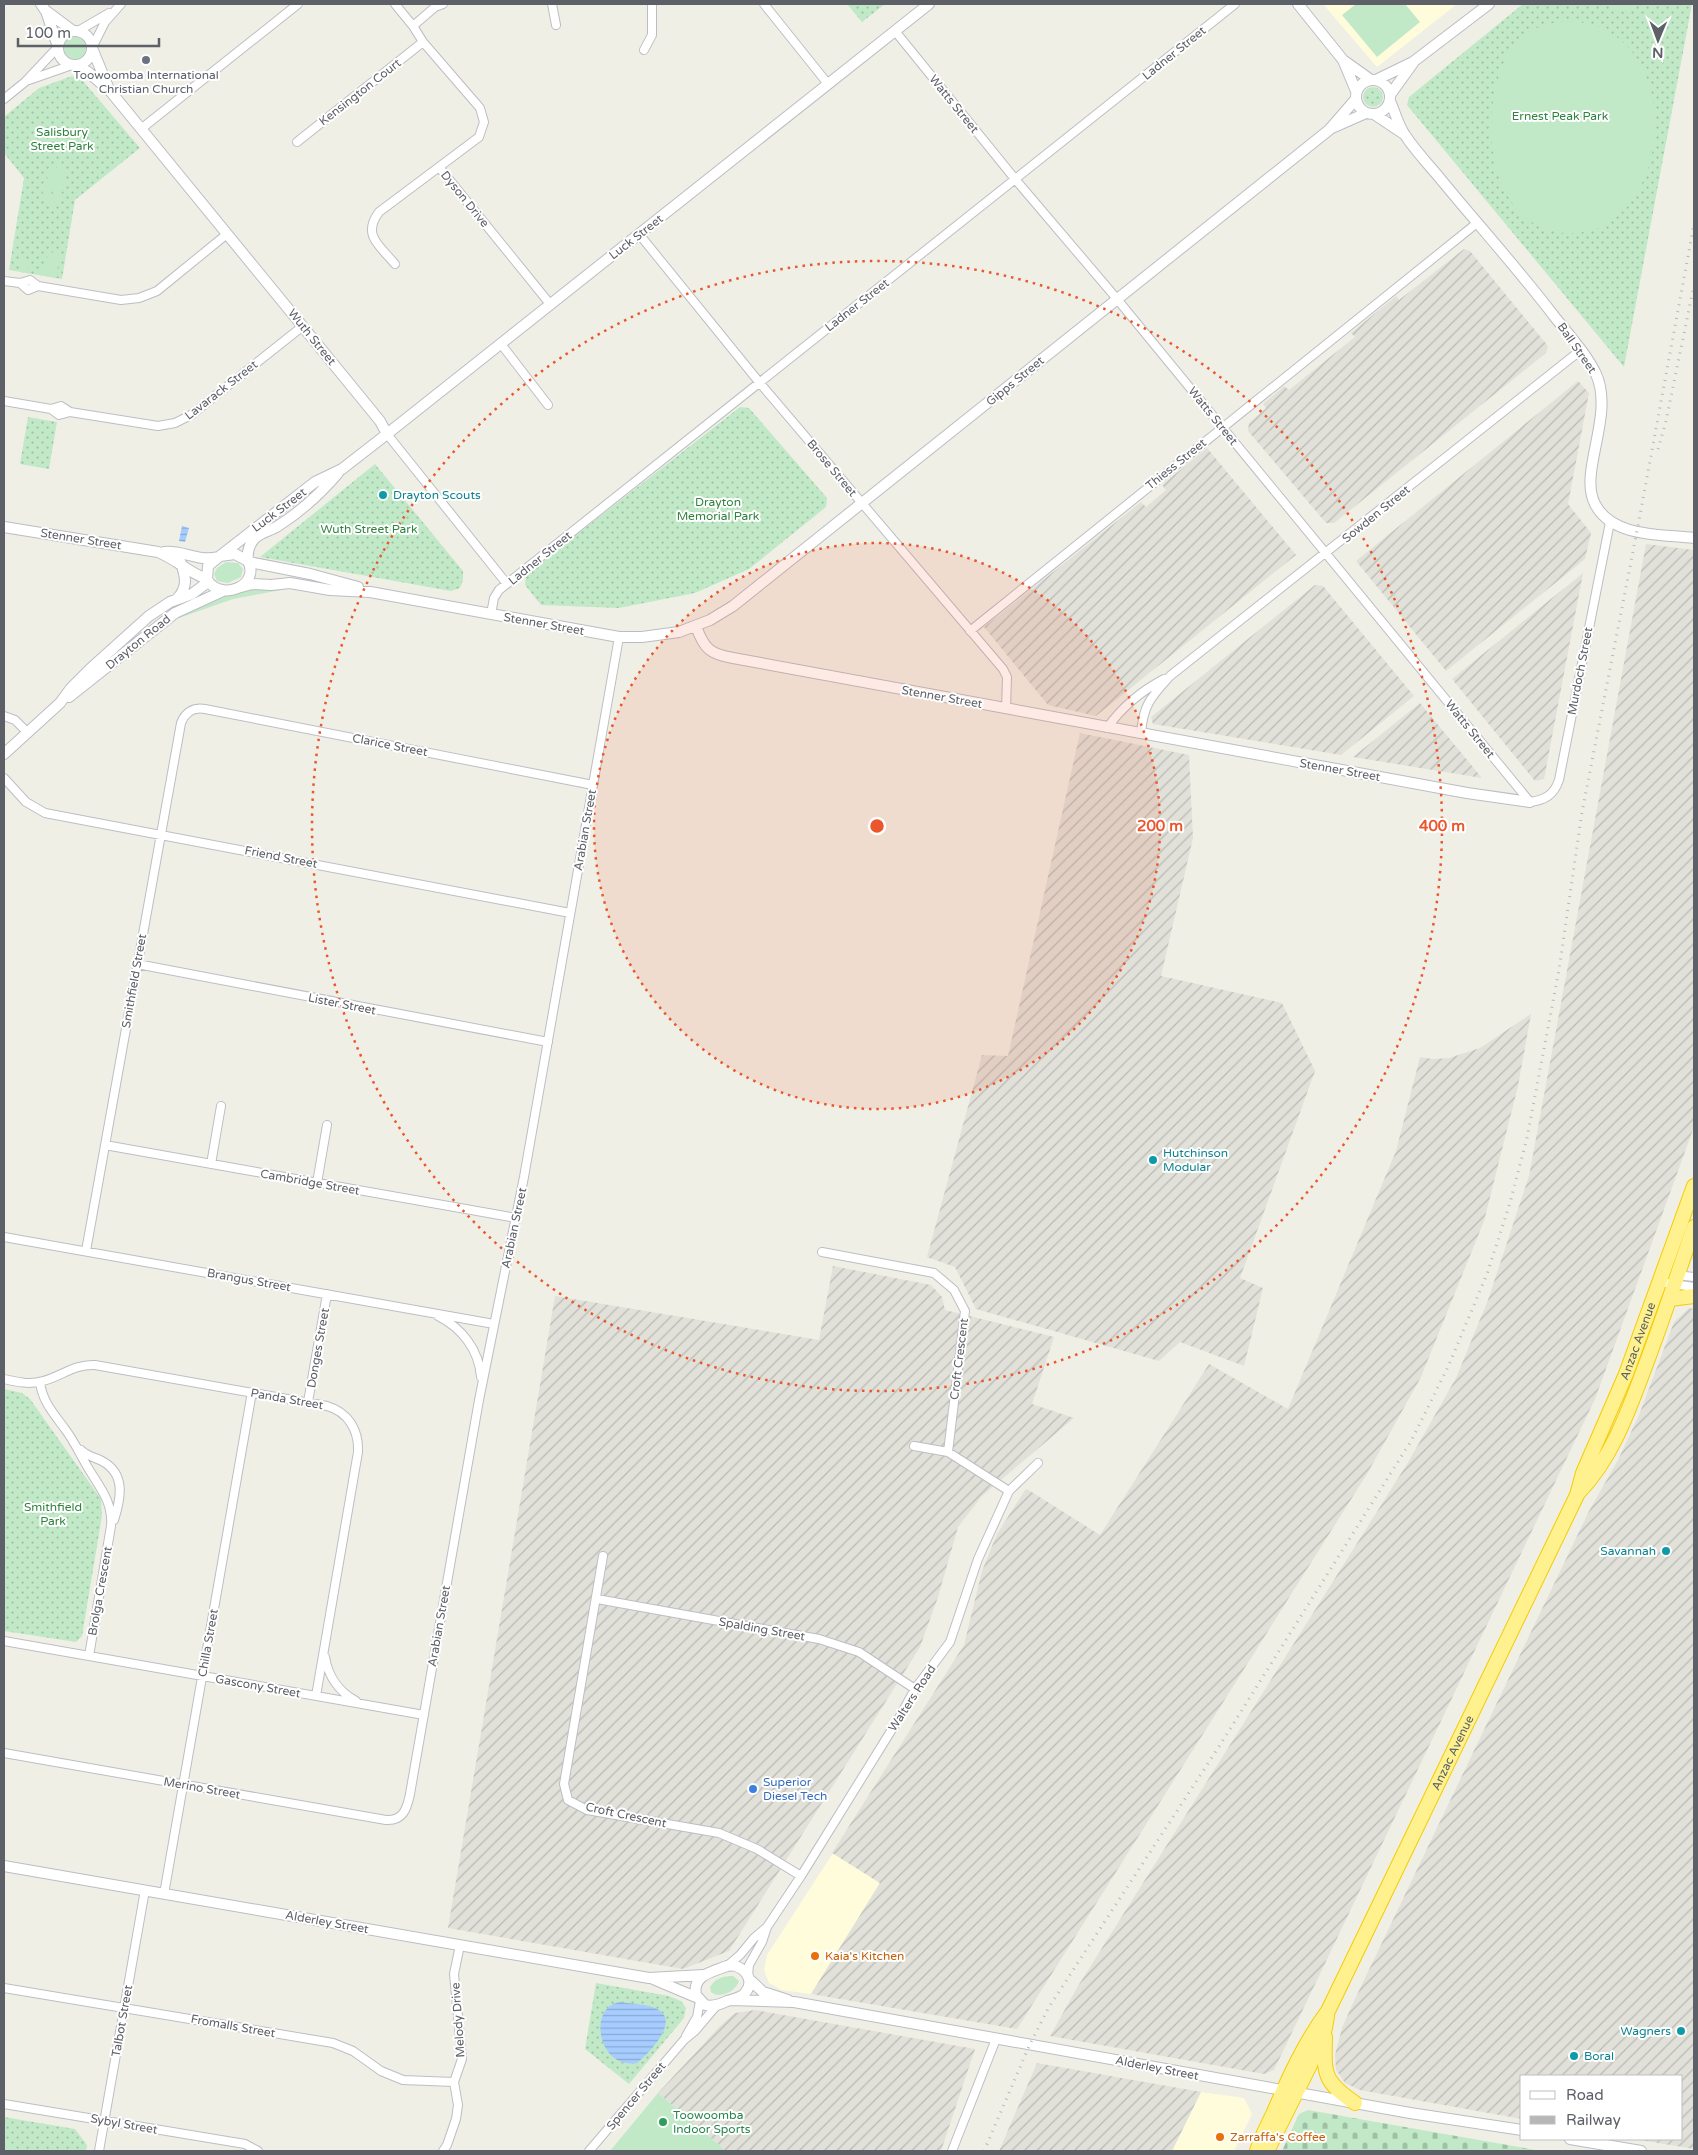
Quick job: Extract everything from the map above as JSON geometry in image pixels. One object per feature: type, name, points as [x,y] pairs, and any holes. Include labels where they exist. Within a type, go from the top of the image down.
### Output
[{"type":"highway","name":"Anzac Avenue","points":[[1267,2151],[1313,2030],[1328,2010],[1577,1495],[1583,1473],[1626,1374],[1694,1186]]},
{"type":"highway","name":"Anzac Avenue","points":[[1577,1495],[1593,1478],[1615,1441],[1629,1410],[1694,1227]]},
{"type":"highway","points":[[1670,1298],[1694,1296]]},
{"type":"highway","name":"Anzac Avenue","points":[[1257,2151],[1325,2028],[1328,2010]]},
{"type":"highway","points":[[1325,2028],[1324,2064],[1326,2075],[1336,2090],[1355,2103]]},
{"type":"main road","name":"Luck Street","points":[[248,562],[249,549],[255,539],[294,514],[324,490],[342,469],[929,4]]},
{"type":"main road","points":[[1298,4],[1343,60],[1374,80],[1386,85],[1390,98]]},
{"type":"main road","points":[[1356,95],[1362,83],[1374,80],[1413,62],[1489,4]]},
{"type":"main road","points":[[43,7],[76,31],[88,37],[92,48],[89,58],[80,64],[73,65],[62,59],[43,7]]},
{"type":"main road","points":[[58,47],[63,36],[76,31]]},
{"type":"main road","name":"Wuth Street","points":[[92,48],[111,92]]},
{"type":"main road","points":[[1343,60],[1359,108],[1370,114],[1384,110],[1413,62]]},
{"type":"main road","name":"Wuth Street","points":[[73,65],[88,72],[111,92],[384,425],[387,434]]},
{"type":"main road","name":"Gipps Street","points":[[696,626],[733,606],[1329,130],[1356,95]]},
{"type":"main road","name":"Ball Street","points":[[1390,98],[1404,134],[1540,297],[1581,350],[1596,374],[1601,392],[1600,422],[1591,486],[1595,504],[1610,522]]},
{"type":"main road","name":"Gipps Street","points":[[1329,130],[1370,114]]},
{"type":"main road","name":"Ball Street","points":[[1370,114],[1404,134]]},
{"type":"main road","name":"Luck Street","points":[[219,556],[314,482],[342,469]]},
{"type":"main road","points":[[1610,522],[1637,531],[1694,538]]},
{"type":"main road","name":"Stenner Street","points":[[4,527],[158,552],[170,551],[201,559],[219,556]]},
{"type":"main road","name":"Stenner Street","points":[[158,552],[181,563],[208,581]]},
{"type":"main road","points":[[235,554],[248,562],[251,572],[250,578],[235,590],[223,590],[213,587],[208,581],[208,566],[219,556],[235,554]]},
{"type":"main road","name":"Stenner Street","points":[[248,562],[355,585],[370,592]]},
{"type":"main road","points":[[176,599],[184,590],[185,585],[185,574],[181,563]]},
{"type":"main road","name":"Drayton Road","points":[[60,703],[71,688],[90,669],[149,616],[163,605],[192,594],[208,581]]},
{"type":"main road","name":"Stenner Street","points":[[241,587],[252,584],[290,583],[330,590],[370,592],[619,637],[661,636],[696,626],[707,648],[715,654],[724,656],[1107,728],[1467,793],[1530,802]]},
{"type":"main road","name":"Drayton Road","points":[[4,754],[60,703],[74,694],[175,612],[223,590]]},
{"type":"main road","name":"Alderley Street","points":[[4,1866],[650,1978],[703,1975]]},
{"type":"main road","points":[[727,1966],[739,1967],[748,1978],[748,1986],[744,1994],[717,2005],[708,2006],[699,2000],[696,1986],[703,1975],[727,1966]]},
{"type":"main road","name":"Alderley Street","points":[[650,1978],[699,2000]]},
{"type":"main road","name":"Alderley Street","points":[[748,1978],[763,1992],[794,2002],[1355,2103],[1520,2130]]},
{"type":"main road","name":"Alderley Street","points":[[731,2000],[794,2002]]},
{"type":"main road","points":[[1576,2140],[1642,2151]]},
{"type":"street","points":[[141,129],[298,4]]},
{"type":"street","name":"Dyson Drive","points":[[395,4],[423,42],[480,108],[484,122],[479,137],[439,167],[550,304]]},
{"type":"street","points":[[413,26],[435,8],[443,4]]},
{"type":"street","points":[[552,4],[556,25]]},
{"type":"street","points":[[644,50],[652,35],[652,4]]},
{"type":"street","points":[[764,4],[828,84]]},
{"type":"street","name":"Ladner Street","points":[[491,614],[494,598],[499,590],[1235,4]]},
{"type":"street","points":[[76,31],[118,7]]},
{"type":"street","points":[[92,48],[100,28],[118,7]]},
{"type":"street","name":"Watts Street","points":[[896,31],[1015,179],[1117,298],[1530,802]]},
{"type":"street","name":"Kensington Court","points":[[297,142],[423,42]]},
{"type":"street","points":[[4,99],[25,82],[58,47]]},
{"type":"street","points":[[25,82],[51,71],[73,65]]},
{"type":"street","points":[[394,264],[373,238],[370,229],[372,221],[379,212],[439,167]]},
{"type":"street","name":"Thiess Street","points":[[970,631],[1477,223]]},
{"type":"street","points":[[4,281],[20,283],[28,290],[38,286],[121,300],[140,298],[156,291],[227,234]]},
{"type":"street","name":"Brose Street","points":[[639,234],[759,382],[1003,669],[1007,678],[1006,709]]},
{"type":"street","name":"Lavarack Street","points":[[4,401],[51,409],[61,406],[70,412],[150,426],[175,424],[191,415],[303,326]]},
{"type":"street","points":[[501,344],[548,405]]},
{"type":"street","name":"Sowden Street","points":[[1107,728],[1128,703],[1170,676],[1581,350]]},
{"type":"street","name":"Wuth Street","points":[[387,434],[507,584]]},
{"type":"street","name":"Murdoch Street","points":[[1530,802],[1551,795],[1559,780],[1610,522]]},
{"type":"street","name":"Arabian Street","points":[[400,1817],[408,1805],[482,1384],[516,1218],[548,1042],[619,637]]},
{"type":"street","name":"Sowden Street","points":[[1141,734],[1145,705],[1170,676]]},
{"type":"street","name":"Clarice Street","points":[[188,712],[196,709],[205,709],[593,785]]},
{"type":"street","name":"Smithfield Street","points":[[86,1252],[136,964],[181,722],[188,712]]},
{"type":"street","points":[[4,716],[15,720],[28,733]]},
{"type":"street","name":"Friend Street","points":[[4,778],[26,802],[45,813],[570,914]]},
{"type":"street","name":"Lister Street","points":[[136,964],[548,1042]]},
{"type":"street","points":[[211,1164],[221,1106]]},
{"type":"street","points":[[317,1183],[327,1125]]},
{"type":"street","name":"Cambridge Street","points":[[105,1145],[516,1218]]},
{"type":"street","name":"Brangus Street","points":[[4,1237],[494,1324]]},
{"type":"street","name":"Croft Crescent","points":[[822,1252],[934,1273],[954,1290],[966,1312],[948,1452]]},
{"type":"street","points":[[1661,1277],[1676,1279],[1694,1277]]},
{"type":"street","points":[[1676,1279],[1694,1287]]},
{"type":"street","name":"Donges Street","points":[[308,1402],[328,1294]]},
{"type":"street","points":[[428,1312],[444,1319],[465,1337],[479,1363],[482,1384]]},
{"type":"street","name":"Panda Street","points":[[4,1379],[24,1383],[40,1382],[75,1366],[89,1364],[308,1402],[333,1408],[344,1415],[356,1431],[358,1445],[316,1696]]},
{"type":"street","name":"Brolga Crescent","points":[[40,1382],[46,1404],[79,1449],[86,1465],[109,1502],[111,1526]]},
{"type":"street","name":"Chilla Street","points":[[164,1894],[252,1392]]},
{"type":"street","points":[[914,1446],[948,1452],[1009,1491]]},
{"type":"street","name":"Brolga Crescent","points":[[79,1449],[104,1462],[117,1475],[121,1493],[111,1526],[89,1656]]},
{"type":"street","name":"Walters Road","points":[[748,1978],[749,1965],[762,1942],[767,1927],[801,1876],[915,1689],[950,1642],[978,1560],[1009,1491],[1038,1463]]},
{"type":"street","name":"Croft Crescent","points":[[603,1556],[564,1784],[568,1800],[587,1810],[720,1833],[757,1848],[801,1876]]},
{"type":"street","name":"Spalding Street","points":[[597,1599],[819,1639],[859,1652],[915,1689]]},
{"type":"street","name":"Gascony Street","points":[[4,1641],[424,1715]]},
{"type":"street","points":[[324,1648],[326,1665],[333,1681],[345,1694],[361,1704]]},
{"type":"street","name":"Merino Street","points":[[4,1753],[386,1820],[400,1817]]},
{"type":"street","name":"Talbot Street","points":[[99,2151],[145,1890]]},
{"type":"street","name":"Walters Road","points":[[727,1966],[767,1927]]},
{"type":"street","name":"Melody Drive","points":[[442,2151],[447,2145],[456,2119],[458,2105],[454,2082],[462,2059],[454,1983],[460,1945]]},
{"type":"street","name":"Fromalls Street","points":[[4,1988],[333,2043],[353,2051],[380,2071],[403,2080],[454,2082]]},
{"type":"street","name":"Spencer Street","points":[[684,2040],[697,2017],[699,2000]]},
{"type":"street","name":"Spencer Street","points":[[590,2151],[684,2040],[695,2031],[717,2005]]},
{"type":"street","points":[[952,2151],[996,2039]]},
{"type":"street","name":"Sybyl Street","points":[[4,2104],[244,2144],[258,2151]]},
{"type":"shaded area","points":[[1323,4],[1457,4],[1377,67]]},
{"type":"shaded area","points":[[1464,249],[1470,251],[1548,346],[1546,353],[1334,523],[1326,523],[1248,431],[1249,423],[1266,408],[1263,404],[1284,386],[1289,390],[1355,337],[1351,333],[1396,296],[1399,300]]},
{"type":"shaded area","points":[[1578,381],[1589,393],[1568,504],[1591,533],[1585,559],[1446,671],[1356,561]]},
{"type":"shaded area","points":[[1207,448],[1296,555],[1096,716],[1048,705],[984,627],[1141,502],[1146,507],[1166,490],[1162,485]]},
{"type":"shaded area","points":[[1646,544],[1694,550],[1694,1127],[1595,1399],[1274,2070],[1264,2074],[1050,2036],[1078,1986],[1407,1464],[1456,1378],[1488,1300],[1529,1176]]},
{"type":"shaded area","points":[[1583,573],[1544,779],[1535,781],[1452,679]]},
{"type":"shaded area","points":[[1315,585],[1323,586],[1414,696],[1341,755],[1153,724],[1151,717]]},
{"type":"shaded area","points":[[1420,703],[1482,778],[1353,757]]},
{"type":"shaded area","points":[[1080,733],[1189,755],[1193,838],[1161,976],[1282,1003],[1315,1071],[1240,1278],[1263,1288],[1244,1366],[1180,1342],[1159,1361],[976,1309],[955,1267],[927,1257],[982,1055],[1008,1056]]},
{"type":"shaded area","points":[[1531,1014],[1518,1086],[1484,1221],[1421,1377],[1367,1474],[1017,2029],[811,1994],[880,1883],[832,1853],[964,1645],[982,1571],[997,1534],[1025,1490],[1027,1489],[1100,1535],[1209,1364],[1288,1409],[1396,1151],[1420,1057],[1433,1059],[1449,1058],[1480,1048]]},
{"type":"shaded area","points":[[833,1266],[931,1285],[942,1297],[945,1310],[1054,1337],[1032,1404],[1074,1418],[982,1496],[958,1527],[938,1597],[920,1647],[729,1951],[683,1969],[448,1928],[555,1296],[819,1340]]},
{"type":"shaded area","points":[[1689,1308],[1694,1309],[1694,2149],[1640,2140],[1683,2140],[1683,2075],[1520,2075],[1520,2119],[1360,2090],[1345,2083],[1336,2070],[1335,2055],[1342,2028],[1589,1511],[1618,1460],[1639,1415],[1674,1322]]},
{"type":"shaded area","points":[[833,1853],[880,1883],[811,1994],[782,1990],[769,1983],[764,1970],[767,1955]]},
{"type":"shaded area","points":[[755,2010],[975,2049],[941,2151],[726,2151],[658,2093],[722,2024],[735,2013]]},
{"type":"shaded area","points":[[1037,2063],[1201,2092],[1172,2151],[999,2151]]},
{"type":"shaded area","points":[[1201,2092],[1244,2098],[1252,2114],[1234,2151],[1172,2151]]},
{"type":"green space","points":[[847,4],[885,4],[862,22]]},
{"type":"green space","points":[[1356,4],[1405,4],[1420,22],[1377,57],[1342,15]]},
{"type":"green space","name":"Ernest Peak Park","points":[[1523,4],[1692,4],[1624,367],[1407,105],[1409,97]]},
{"type":"green space","points":[[1612,4],[1631,4],[1632,9],[1614,14]]},
{"type":"green space","points":[[1569,21],[1608,32],[1635,56],[1651,89],[1655,127],[1649,165],[1633,199],[1609,223],[1576,233],[1548,230],[1526,218],[1510,199],[1499,175],[1493,149],[1491,121],[1494,94],[1503,63],[1512,47],[1520,38],[1532,30],[1546,24]]},
{"type":"green space","points":[[75,37],[83,40],[86,48],[83,56],[75,59],[67,56],[64,48],[67,40]]},
{"type":"green space","name":"Salisbury Street Park","points":[[72,76],[83,81],[140,148],[75,200],[62,279],[9,270],[24,178],[4,153],[4,117],[39,88]]},
{"type":"green space","points":[[1373,87],[1380,90],[1383,97],[1380,104],[1373,107],[1366,104],[1363,97],[1366,90]]},
{"type":"green space","points":[[60,161],[66,171],[66,182],[57,204],[46,174],[56,169]]},
{"type":"green space","points":[[47,180],[56,210],[47,203],[43,195],[42,186]]},
{"type":"green space","points":[[53,252],[60,253],[56,278],[39,275],[47,257]]},
{"type":"green space","points":[[24,256],[30,274],[22,272],[19,262]]},
{"type":"green space","name":"Drayton Memorial Park","points":[[740,407],[749,408],[827,498],[826,507],[749,569],[695,593],[619,608],[541,605],[525,585],[526,574]]},
{"type":"green space","points":[[28,417],[57,422],[49,469],[20,464]]},
{"type":"green space","name":"Wuth Street Park","points":[[375,464],[463,571],[463,580],[460,588],[451,591],[260,557]]},
{"type":"green space","points":[[226,562],[238,563],[243,569],[241,577],[228,583],[217,581],[214,574],[217,568]]},
{"type":"green space","points":[[281,587],[281,590],[233,599],[179,618],[177,615],[221,596],[236,594],[246,589]]},
{"type":"green space","name":"Smithfield Park","points":[[4,1389],[22,1393],[30,1399],[101,1499],[102,1516],[82,1636],[76,1642],[4,1631]]},
{"type":"green space","points":[[733,1976],[739,1981],[731,1991],[718,1995],[711,1992],[710,1987],[714,1981],[723,1977]]},
{"type":"green space","points":[[596,1983],[669,1996],[681,2001],[686,2008],[684,2018],[629,2084],[585,2049]]},
{"type":"green space","name":"Toowoomba Indoor Sports","points":[[658,2093],[726,2151],[610,2151]]},
{"type":"green space","points":[[1308,2110],[1541,2151],[1282,2151],[1299,2114]]},
{"type":"green space","points":[[4,2117],[75,2129],[87,2145],[86,2151],[4,2151]]},
{"type":"green space","points":[[4,2139],[6,2140],[20,2151],[4,2151]]},
{"type":"water","points":[[182,526],[189,528],[185,542],[179,541]]},
{"type":"water","points":[[621,2002],[653,2007],[664,2014],[666,2021],[661,2037],[637,2063],[623,2063],[613,2057],[605,2048],[601,2036],[601,2024],[604,2014],[610,2006]]},
{"type":"railway","points":[[984,2151],[1030,2044],[1049,2007],[1220,1745],[1411,1441],[1448,1367],[1487,1274],[1510,1203],[1527,1138],[1559,970],[1582,812],[1694,224]]},
{"type":"railway","points":[[1658,449],[1666,421],[1694,285]]},
{"type":"place","name":"Toowoomba International Christian Church","points":[[146,60]]},
{"type":"place","name":"Drayton Scouts","points":[[383,495]]},
{"type":"place","name":"Hutchinson Modular","points":[[1153,1160]]},
{"type":"place","name":"Savannah","points":[[1666,1551]]},
{"type":"place","name":"Superior Diesel Tech","points":[[753,1789]]},
{"type":"place","name":"Kaia's Kitchen","points":[[815,1956]]},
{"type":"place","name":"Wagners","points":[[1681,2031]]},
{"type":"place","name":"Boral","points":[[1574,2056]]},
{"type":"place","name":"Toowoomba Indoor Sports","points":[[663,2122]]},
{"type":"place","name":"Zarraffa's Coffee","points":[[1220,2137]]}]
